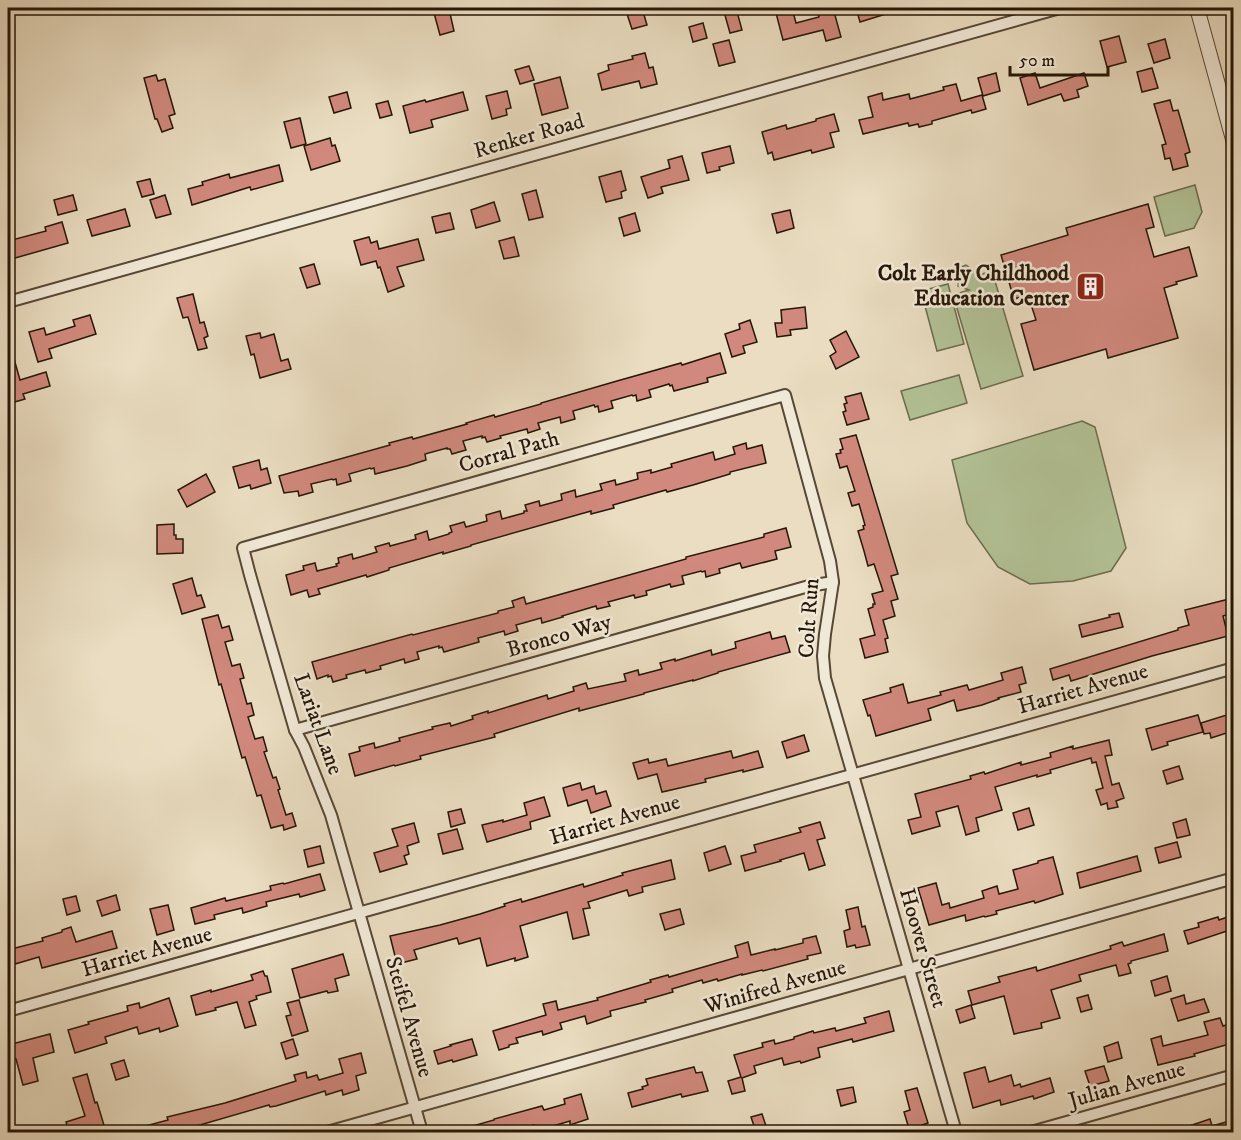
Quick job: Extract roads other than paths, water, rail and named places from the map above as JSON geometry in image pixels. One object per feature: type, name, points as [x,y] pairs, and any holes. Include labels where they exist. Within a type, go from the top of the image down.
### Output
[{"type":"street","name":"Renker Road","points":[[8,302],[1060,8]]},
{"type":"street","points":[[1197,8],[1233,143]]},
{"type":"street","name":"Corral Path","points":[[243,548],[785,395]]},
{"type":"street","name":"Colt Run","points":[[785,395],[830,561],[833,582],[824,645],[825,678],[853,774]]},
{"type":"street","name":"Lariat Lane","points":[[243,548],[295,730],[331,815],[359,913]]},
{"type":"street","name":"Bronco Way","points":[[295,730],[833,582]]},
{"type":"street","name":"Harriet Avenue","points":[[8,1011],[1233,668]]},
{"type":"street","name":"Hoover Street","points":[[853,774],[956,1132]]},
{"type":"street","name":"Winifred Avenue","points":[[327,1132],[1233,878]]},
{"type":"street","name":"Steifel Avenue","points":[[359,913],[422,1132]]},
{"type":"street","name":"Julian Avenue","points":[[1031,1132],[1233,1076]]},
{"type":"lane","points":[[10,1126],[12,1132]]},
{"type":"place","name":"Colt Early Childhood Education Center","points":[[1090,286]]}]
